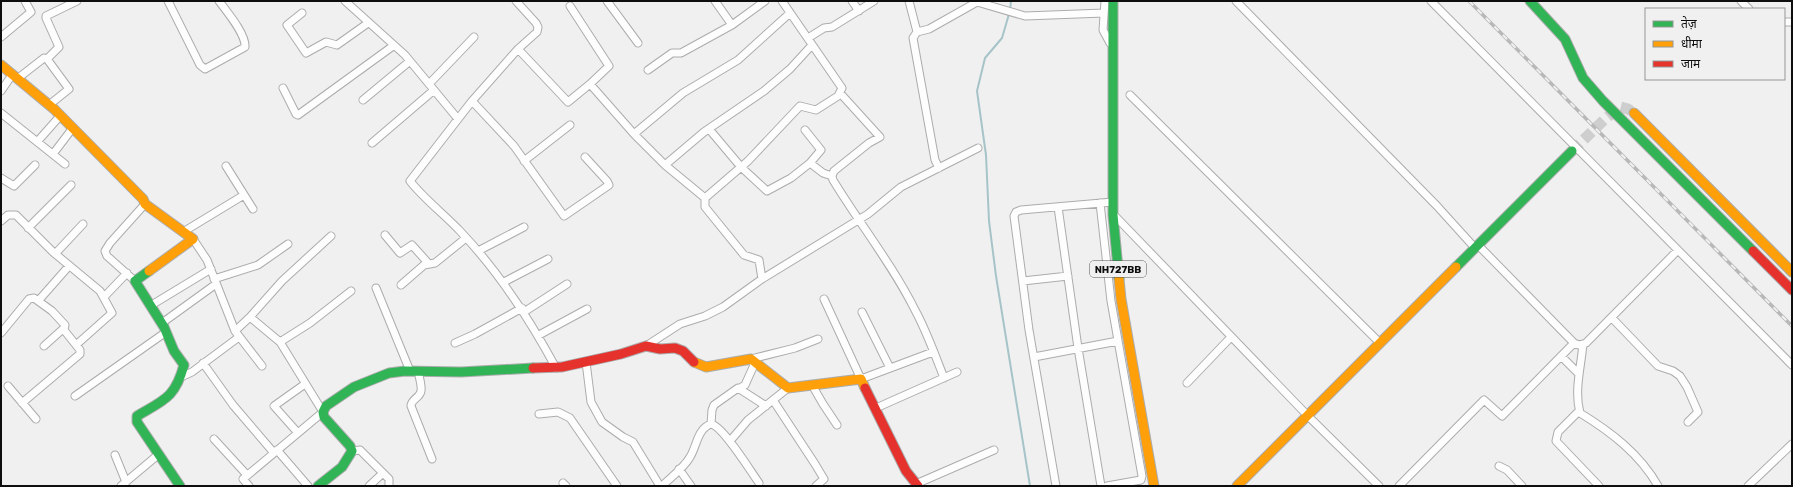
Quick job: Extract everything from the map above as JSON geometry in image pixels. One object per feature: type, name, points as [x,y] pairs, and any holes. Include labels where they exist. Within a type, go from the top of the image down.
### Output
[{"type":"main road","name":"NH727BB","points":[[1113,1],[1113,215],[1121,299],[1154,486]]},
{"type":"main road","points":[[1530,1],[1547,18],[1564,39],[1583,78],[1603,101],[1792,290]]},
{"type":"main road","points":[[1,65],[49,105],[143,199],[145,204],[193,239],[135,281],[162,323],[174,351],[184,365],[182,377],[168,398],[137,416],[137,422],[180,486]]},
{"type":"main road","points":[[1634,113],[1792,272]]},
{"type":"main road","points":[[1237,486],[1572,151]]},
{"type":"main road","points":[[318,486],[334,475],[347,461],[352,452],[350,446],[324,417],[323,412],[326,406],[354,387],[389,373],[414,371],[461,372],[556,368],[586,362],[646,346],[660,349],[675,348],[683,351],[696,364],[706,367],[751,359],[788,388],[861,379],[906,471],[917,485]]},
{"type":"street","points":[[1,37],[31,12],[25,1]]},
{"type":"street","points":[[1,91],[14,77],[44,58],[47,59],[59,47],[46,16],[77,1]]},
{"type":"street","points":[[168,1],[200,65],[205,69],[244,47],[244,39],[236,24],[219,1]]},
{"type":"street","points":[[345,1],[410,61],[458,119]]},
{"type":"street","points":[[516,1],[536,23],[538,27],[537,32],[518,49],[472,101],[410,180],[478,251],[504,282],[539,335],[556,368]]},
{"type":"street","points":[[607,1],[638,43]]},
{"type":"street","points":[[715,1],[732,25]]},
{"type":"street","points":[[648,70],[672,53],[681,53],[732,25],[765,1]]},
{"type":"street","points":[[762,279],[758,260],[744,255],[705,207],[706,198],[771,138],[800,106],[816,110],[840,94],[842,88],[782,1]]},
{"type":"street","points":[[852,1],[859,11]]},
{"type":"street","points":[[808,38],[824,28],[832,27],[874,1]]},
{"type":"street","points":[[910,1],[917,32]]},
{"type":"street","points":[[1105,1],[1103,30],[1113,49]]},
{"type":"street","points":[[1236,1],[1574,343],[1586,343],[1678,250]]},
{"type":"street","points":[[1431,1],[1792,365]]},
{"type":"street","points":[[1740,1],[1748,8]]},
{"type":"street","points":[[939,168],[936,160],[913,38],[917,32],[929,29],[977,2],[1025,16],[1104,12]]},
{"type":"street","points":[[518,49],[568,102],[590,84],[608,66],[570,6]]},
{"type":"street","points":[[302,13],[288,24],[288,26],[306,53],[326,42],[337,45],[368,23]]},
{"type":"street","points":[[634,134],[683,93],[738,60],[790,13]]},
{"type":"street","points":[[429,84],[474,37]]},
{"type":"street","points":[[665,164],[709,129],[769,87],[790,69],[812,45]]},
{"type":"street","points":[[283,88],[296,114],[298,115],[393,46]]},
{"type":"street","points":[[47,59],[69,89],[49,105]]},
{"type":"street","points":[[363,100],[410,61]]},
{"type":"street","points":[[590,84],[634,134],[665,164],[706,198]]},
{"type":"street","points":[[372,143],[434,90]]},
{"type":"street","points":[[840,94],[880,137],[834,171],[832,176],[833,180],[888,264],[908,298],[944,378]]},
{"type":"street","points":[[1130,95],[1380,343]]},
{"type":"street","points":[[472,101],[514,146],[561,213],[565,216],[609,185],[608,181],[585,157]]},
{"type":"street","points":[[1,114],[65,164]]},
{"type":"street","points":[[37,142],[60,116]]},
{"type":"street","points":[[524,161],[570,125]]},
{"type":"street","points":[[53,154],[72,129]]},
{"type":"street","points":[[709,129],[741,167],[767,191],[790,178],[810,163],[821,150],[805,130]]},
{"type":"street","points":[[646,346],[680,324],[705,316],[723,307],[762,279],[868,214],[901,187],[978,148]]},
{"type":"street","points":[[810,163],[823,173],[832,176]]},
{"type":"street","points":[[1,178],[14,186],[35,165]]},
{"type":"street","points":[[226,166],[253,208]]},
{"type":"street","points":[[28,228],[71,185]]},
{"type":"street","points":[[183,232],[244,195]]},
{"type":"street","points":[[1056,486],[1034,357],[1015,214],[1021,210],[1113,202]]},
{"type":"street","points":[[1100,203],[1106,266],[1142,478],[1141,480],[1107,486]]},
{"type":"street","points":[[135,281],[107,256],[105,252],[110,243],[145,204]]},
{"type":"street","points":[[1058,207],[1078,348],[1101,486]]},
{"type":"street","points":[[1,221],[8,214],[13,214],[55,254],[100,291],[104,297],[112,313],[76,345]]},
{"type":"street","points":[[1113,215],[1308,416],[1379,486]]},
{"type":"street","points":[[55,254],[83,224]]},
{"type":"street","points":[[478,251],[524,227]]},
{"type":"street","points":[[385,235],[400,253],[412,245],[429,264]]},
{"type":"street","points":[[182,377],[203,364],[237,334],[282,281],[330,236]]},
{"type":"street","points":[[401,285],[424,265],[435,263],[466,238]]},
{"type":"street","points":[[193,239],[204,254],[211,269],[237,334],[262,366]]},
{"type":"street","points":[[162,323],[215,282],[258,265],[288,244]]},
{"type":"street","points":[[504,282],[548,259]]},
{"type":"street","points":[[39,300],[69,266]]},
{"type":"street","points":[[150,306],[211,269]]},
{"type":"street","points":[[104,297],[127,273]]},
{"type":"street","points":[[1023,281],[1068,276]]},
{"type":"street","points":[[455,343],[523,310],[567,284]]},
{"type":"street","points":[[376,288],[421,389],[419,395],[412,401],[411,406],[432,459]]},
{"type":"street","points":[[280,342],[310,323],[351,291]]},
{"type":"street","points":[[1,333],[32,297],[39,300],[52,311],[65,325],[64,330],[80,350],[80,354],[22,403]]},
{"type":"street","points":[[824,299],[861,379],[933,352]]},
{"type":"street","points":[[539,335],[587,309]]},
{"type":"street","points":[[862,312],[890,368]]},
{"type":"street","points":[[249,486],[243,479],[247,475],[323,412],[280,342],[250,317]]},
{"type":"street","points":[[1612,318],[1658,366],[1673,371],[1680,376],[1687,387],[1698,412],[1688,422]]},
{"type":"street","points":[[44,346],[64,328]]},
{"type":"street","points":[[75,396],[166,332]]},
{"type":"street","points":[[1187,383],[1231,337]]},
{"type":"street","points":[[711,424],[714,405],[744,385],[754,365],[751,359],[795,348],[818,339]]},
{"type":"street","points":[[1034,357],[1118,341]]},
{"type":"street","points":[[1399,486],[1484,400],[1502,416],[1574,343]]},
{"type":"street","points":[[1583,344],[1579,374],[1578,406],[1580,413],[1607,430],[1649,470],[1658,486]]},
{"type":"street","points":[[1561,356],[1579,374]]},
{"type":"street","points":[[586,362],[592,402],[599,417],[609,428],[633,442],[661,486],[690,457],[698,437],[706,426],[711,424],[716,426],[730,442],[759,484]]},
{"type":"street","points":[[203,364],[233,405],[308,486]]},
{"type":"street","points":[[876,408],[957,372]]},
{"type":"street","points":[[298,434],[274,406],[305,384]]},
{"type":"street","points":[[812,385],[837,425]]},
{"type":"street","points":[[8,386],[36,419]]},
{"type":"street","points":[[740,388],[766,406]]},
{"type":"street","points":[[730,442],[748,420],[788,388]]},
{"type":"street","points":[[773,400],[816,464],[824,479],[816,486]]},
{"type":"street","points":[[1131,411],[1141,410]]},
{"type":"street","points":[[1579,411],[1558,432],[1556,441],[1595,485]]},
{"type":"street","points":[[539,414],[558,412],[570,418],[617,486]]},
{"type":"street","points":[[214,439],[247,475]]},
{"type":"street","points":[[1748,486],[1792,444]]},
{"type":"street","points":[[352,452],[360,450],[390,481],[389,486]]},
{"type":"street","points":[[917,485],[994,450]]},
{"type":"street","points":[[125,482],[159,454]]},
{"type":"street","points":[[115,455],[125,482],[134,486]]},
{"type":"street","points":[[1499,466],[1507,470],[1522,486]]},
{"type":"street","points":[[679,469],[691,486]]},
{"type":"street","points":[[369,486],[383,473]]},
{"type":"waterway","points":[[1010,10],[1011,1]]},
{"type":"waterway","points":[[1009,14],[1002,38],[985,58],[977,91],[986,155],[989,221],[996,276],[1030,486]]},
{"type":"tunnel","points":[[1572,151],[1605,119],[1620,107],[1628,109],[1634,113]]},
{"type":"railway","points":[[1469,1],[1792,326]]},
{"type":"traffic: fast","points":[[1113,1],[1113,215],[1119,279]]},
{"type":"traffic: fast","points":[[1530,1],[1565,39],[1583,78],[1603,101],[1753,251]]},
{"type":"traffic: fast","points":[[1456,267],[1572,151]]},
{"type":"traffic: fast","points":[[149,271],[135,281],[164,327],[174,351],[184,365],[177,385],[161,402],[137,416],[137,422],[180,486]]},
{"type":"traffic: fast","points":[[318,486],[342,467],[352,451],[350,446],[324,417],[323,412],[326,406],[354,387],[389,373],[405,371],[461,372],[533,368]]},
{"type":"traffic: slow","points":[[1,65],[54,109],[143,199],[145,204],[193,239],[149,271]]},
{"type":"traffic: slow","points":[[1634,113],[1792,272]]},
{"type":"traffic: slow","points":[[1237,486],[1456,267]]},
{"type":"traffic: slow","points":[[1119,279],[1121,299],[1154,486]]},
{"type":"traffic: slow","points":[[694,362],[706,367],[751,359],[788,388],[861,379],[865,388]]},
{"type":"traffic: jam","points":[[1753,251],[1792,290]]},
{"type":"traffic: jam","points":[[533,368],[562,367],[621,354],[646,346],[660,349],[675,348],[683,351],[694,362]]},
{"type":"traffic: jam","points":[[865,388],[906,471],[918,486]]}]
